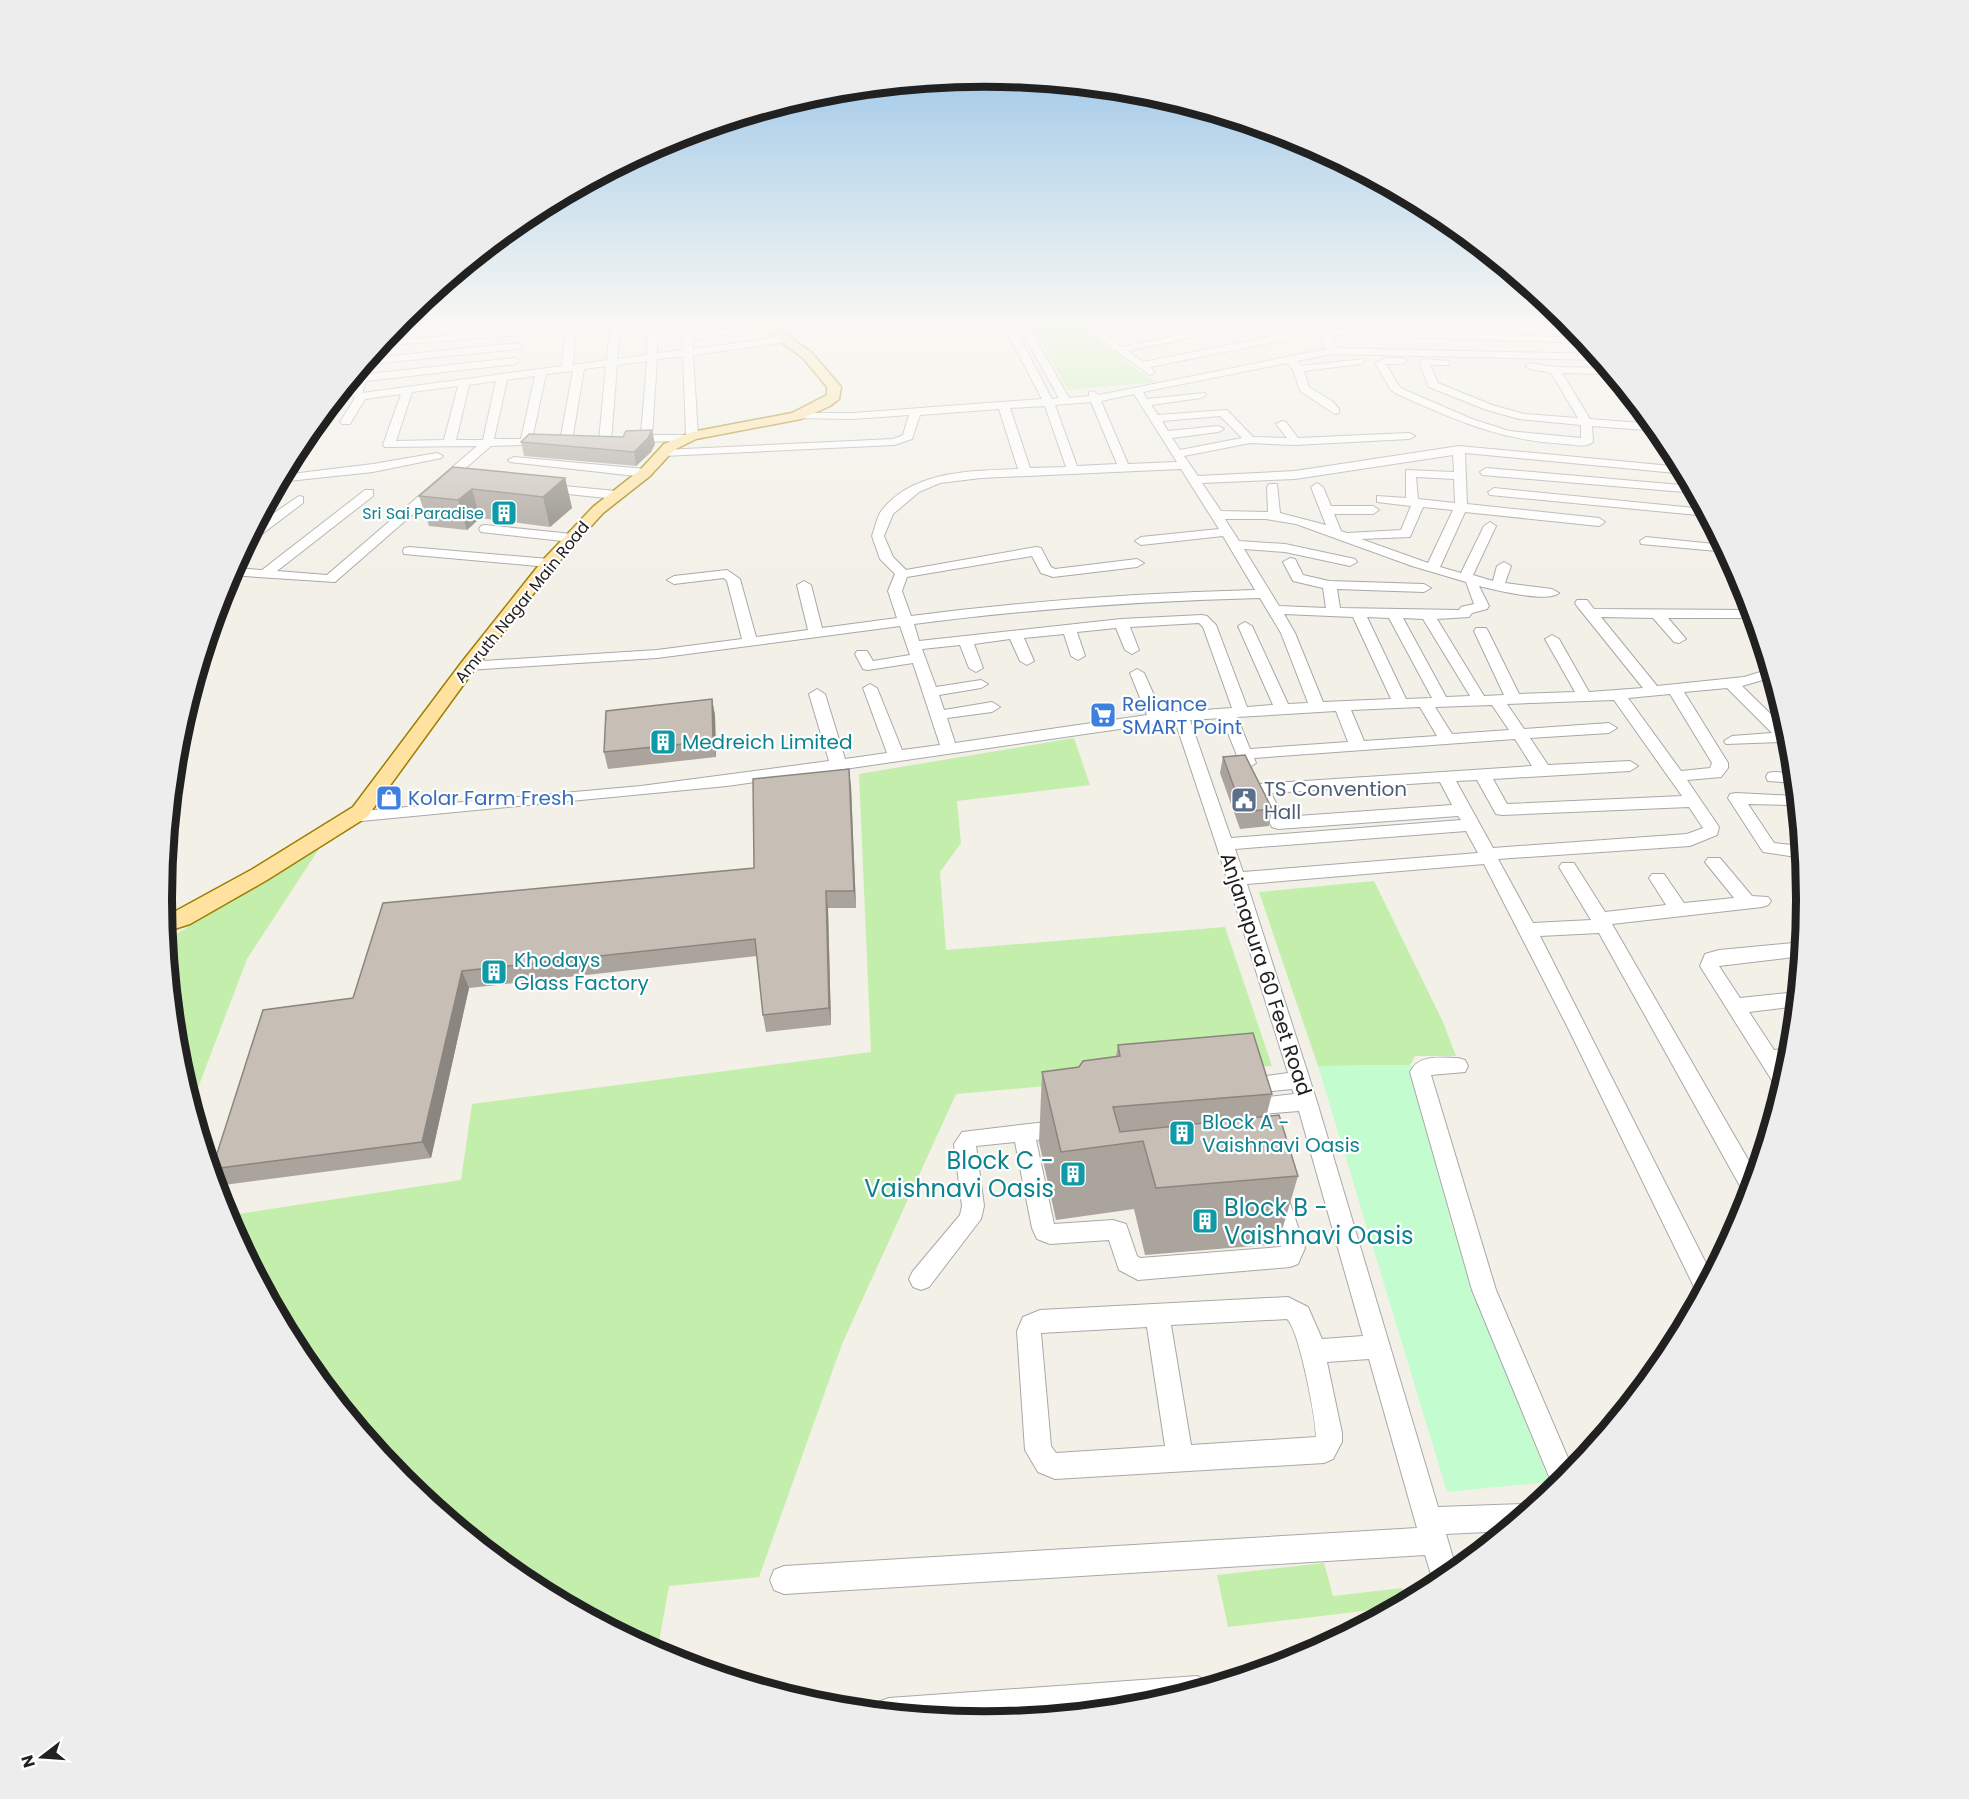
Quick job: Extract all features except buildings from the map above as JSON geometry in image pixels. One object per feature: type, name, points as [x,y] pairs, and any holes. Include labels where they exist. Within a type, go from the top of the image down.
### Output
[{"type":"main road","name":"Amruth Nagar Main Road","points":[[173,921],[252,879],[357,812],[549,563],[598,510],[645,473],[663,453],[689,437],[807,411]]},
{"type":"street","points":[[346,422],[352,411]]},
{"type":"street","points":[[400,411],[389,445],[571,441],[574,411]]},
{"type":"street","points":[[449,443],[457,411]]},
{"type":"street","points":[[241,573],[328,579],[488,443],[495,411]]},
{"type":"street","points":[[526,442],[533,411]]},
{"type":"street","points":[[605,411],[600,441],[689,437],[688,411]]},
{"type":"street","points":[[646,438],[649,411]]},
{"type":"street","points":[[801,414],[857,411]]},
{"type":"street","points":[[801,414],[834,417],[885,428],[900,441],[908,437],[916,411]]},
{"type":"street","points":[[663,453],[885,428],[916,411]]},
{"type":"street","points":[[1006,411],[1026,472]]},
{"type":"street","points":[[1052,411],[1073,471]]},
{"type":"street","points":[[1100,411],[1124,468]]},
{"type":"street","points":[[1148,411],[1217,515],[1288,633],[1317,707]]},
{"type":"street","points":[[1445,411],[1512,435],[1584,442],[1588,439],[1586,422],[1579,411]]},
{"type":"street","points":[[1501,411],[1515,416],[1645,427]]},
{"type":"street","points":[[1153,419],[1223,412],[1250,440]]},
{"type":"street","points":[[1512,435],[1515,416]]},
{"type":"street","points":[[1282,424],[1295,442]]},
{"type":"street","points":[[1165,435],[1218,429]]},
{"type":"street","points":[[903,574],[887,559],[878,536],[887,512],[915,489],[938,480],[981,474],[1124,468],[1180,460],[1250,440],[1295,442],[1409,436]]},
{"type":"street","points":[[1195,480],[1295,475],[1459,449],[1674,470]]},
{"type":"street","points":[[1433,567],[1461,506],[1459,449]]},
{"type":"street","points":[[290,478],[374,468],[437,456]]},
{"type":"street","points":[[514,460],[645,473]]},
{"type":"street","points":[[1486,472],[1686,489]]},
{"type":"street","points":[[1339,534],[1406,534],[1416,502],[1410,473],[1460,476]]},
{"type":"street","points":[[525,487],[616,495]]},
{"type":"street","points":[[1273,487],[1274,516]]},
{"type":"street","points":[[1317,487],[1339,534]]},
{"type":"street","points":[[1494,492],[1698,512]]},
{"type":"street","points":[[264,575],[369,493]]},
{"type":"street","points":[[1381,498],[1599,522]]},
{"type":"street","points":[[263,526],[298,500]]},
{"type":"street","points":[[1327,510],[1372,510]]},
{"type":"street","points":[[1217,515],[1274,516],[1339,534],[1469,578],[1516,591],[1552,593]]},
{"type":"street","points":[[1274,610],[1301,606],[1334,612],[1428,615],[1464,614],[1466,609],[1481,608],[1469,578],[1490,526]]},
{"type":"street","points":[[485,530],[572,538]]},
{"type":"street","points":[[1141,541],[1227,532]]},
{"type":"street","points":[[1646,541],[1717,548]]},
{"type":"street","points":[[1235,545],[1285,548],[1350,562]]},
{"type":"street","points":[[409,551],[549,563]]},
{"type":"street","points":[[949,747],[895,591],[896,581],[903,574],[1036,551],[1046,570],[1053,573],[1137,563]]},
{"type":"street","points":[[1290,562],[1298,578],[1329,585],[1424,588]]},
{"type":"street","points":[[1498,586],[1504,566]]},
{"type":"street","points":[[674,580],[727,574],[733,579],[750,641]]},
{"type":"street","points":[[804,585],[816,632]]},
{"type":"street","points":[[1329,585],[1334,612]]},
{"type":"street","points":[[468,666],[657,654],[904,620],[1018,608],[1146,597],[1264,594]]},
{"type":"street","points":[[1196,596],[1202,619],[1209,625],[1244,754],[1278,824],[1468,818]]},
{"type":"street","points":[[1654,692],[1587,608],[1656,614],[1745,614]]},
{"type":"street","points":[[1358,613],[1401,704]]},
{"type":"street","points":[[1394,614],[1442,703]]},
{"type":"street","points":[[1656,614],[1679,639]]},
{"type":"street","points":[[1428,615],[1489,701],[1520,735],[1542,767],[1541,770]]},
{"type":"street","points":[[862,654],[868,666],[965,640],[1121,623],[1202,619]]},
{"type":"street","points":[[1121,623],[1132,650]]},
{"type":"street","points":[[1245,626],[1282,709]]},
{"type":"street","points":[[1069,628],[1078,656]]},
{"type":"street","points":[[1481,631],[1515,700]]},
{"type":"street","points":[[1015,633],[1027,661]]},
{"type":"street","points":[[1552,639],[1585,697]]},
{"type":"street","points":[[965,640],[976,668]]},
{"type":"street","points":[[1137,673],[1156,718]]},
{"type":"street","points":[[357,812],[630,792],[667,786],[728,781],[1156,718],[1317,707],[1618,695],[1675,690],[1765,677]]},
{"type":"street","points":[[1731,683],[1779,731]]},
{"type":"street","points":[[929,692],[981,684]]},
{"type":"street","points":[[870,688],[897,757]]},
{"type":"street","points":[[1675,690],[1720,763],[1720,768],[1715,773],[1676,776]]},
{"type":"street","points":[[817,694],[839,766]]},
{"type":"street","points":[[1236,879],[1460,861],[1498,852],[1700,838],[1711,831],[1711,827],[1618,695]]},
{"type":"street","points":[[1425,703],[1447,740]]},
{"type":"street","points":[[1342,706],[1358,746]]},
{"type":"street","points":[[938,715],[992,707]]},
{"type":"street","name":"Anjanapura 60 Feet Road","points":[[1181,716],[1225,844],[1307,1102],[1443,1570]]},
{"type":"street","points":[[1244,754],[1609,728]]},
{"type":"street","points":[[1732,741],[1781,741]]},
{"type":"street","points":[[1260,789],[1630,766]]},
{"type":"street","points":[[1483,775],[1502,810],[1694,801]]},
{"type":"street","points":[[1445,777],[1490,855],[1702,1279]]},
{"type":"street","points":[[1774,777],[1787,778]]},
{"type":"street","points":[[1791,801],[1736,798],[1769,848],[1795,851]]},
{"type":"street","points":[[1225,844],[1468,818]]},
{"type":"street","points":[[1528,930],[1602,922],[1678,909],[1754,902],[1714,862]]},
{"type":"street","points":[[1568,867],[1602,922],[1747,1178]]},
{"type":"street","points":[[1658,878],[1678,909]]},
{"type":"street","points":[[1778,1073],[1710,966],[1712,959],[1795,949]]},
{"type":"street","points":[[1735,1006],[1791,1000]]},
{"type":"street","points":[[1769,1059],[1781,1057]]},
{"type":"street","points":[[1458,1066],[1424,1066],[1420,1072],[1484,1290],[1561,1472]]},
{"type":"street","points":[[1247,1096],[1299,1080]]},
{"type":"street","points":[[1221,1089],[1247,1096],[1307,1102]]},
{"type":"street","points":[[1247,1096],[1257,1128]]},
{"type":"street","points":[[921,1280],[970,1219],[973,1206],[965,1144],[970,1138],[1065,1128],[1065,1108]]},
{"type":"street","points":[[1024,1132],[1045,1232],[1118,1231],[1127,1263],[1138,1269],[1290,1257],[1293,1248],[1270,1172]]},
{"type":"street","points":[[1288,1308],[1301,1317],[1329,1433],[1329,1442],[1324,1450],[1055,1466],[1047,1463],[1038,1449],[1029,1331],[1032,1325],[1040,1321],[1157,1315],[1288,1308]]},
{"type":"street","points":[[1157,1315],[1180,1459]]},
{"type":"street","points":[[1311,1351],[1378,1347]]},
{"type":"street","points":[[784,1580],[1432,1531],[1509,1519]]},
{"type":"street","points":[[931,1710],[1150,1694]]},
{"type":"green space","points":[[1074,738],[1090,785],[957,801],[961,843],[940,872],[946,950],[1225,927],[1272,1066],[956,1094],[842,1344],[759,1577],[669,1586],[659,1643],[578,1603],[533,1575],[490,1544],[410,1474],[340,1394],[309,1351],[281,1306],[236,1214],[461,1180],[472,1104],[871,1052],[859,774]]},
{"type":"green space","points":[[328,835],[247,959],[196,1093],[179,1006],[173,935]]},
{"type":"green space","points":[[1374,881],[1443,1022],[1456,1056],[1415,1056],[1410,1065],[1318,1066],[1259,892]]},
{"type":"green space","points":[[1410,1065],[1453,1229],[1549,1482],[1447,1492],[1318,1066]]},
{"type":"green space","points":[[1324,1563],[1333,1596],[1402,1588],[1404,1595],[1379,1609],[1228,1627],[1217,1575]]},
{"type":"place","name":"Sri Sai Paradise","points":[[504,513]]},
{"type":"place","name":"Reliance SMART Point","points":[[1103,715]]},
{"type":"place","name":"Medreich Limited","points":[[663,742]]},
{"type":"place","name":"Kolar Farm Fresh","points":[[389,798]]},
{"type":"place","name":"TS Convention Hall","points":[[1244,800]]},
{"type":"place","name":"Khodays Glass Factory","points":[[494,972]]},
{"type":"place","name":"Block A - Vaishnavi Oasis","points":[[1182,1133]]},
{"type":"place","name":"Block C - Vaishnavi Oasis","points":[[1073,1174]]},
{"type":"place","name":"Block B - Vaishnavi Oasis","points":[[1205,1221]]}]
